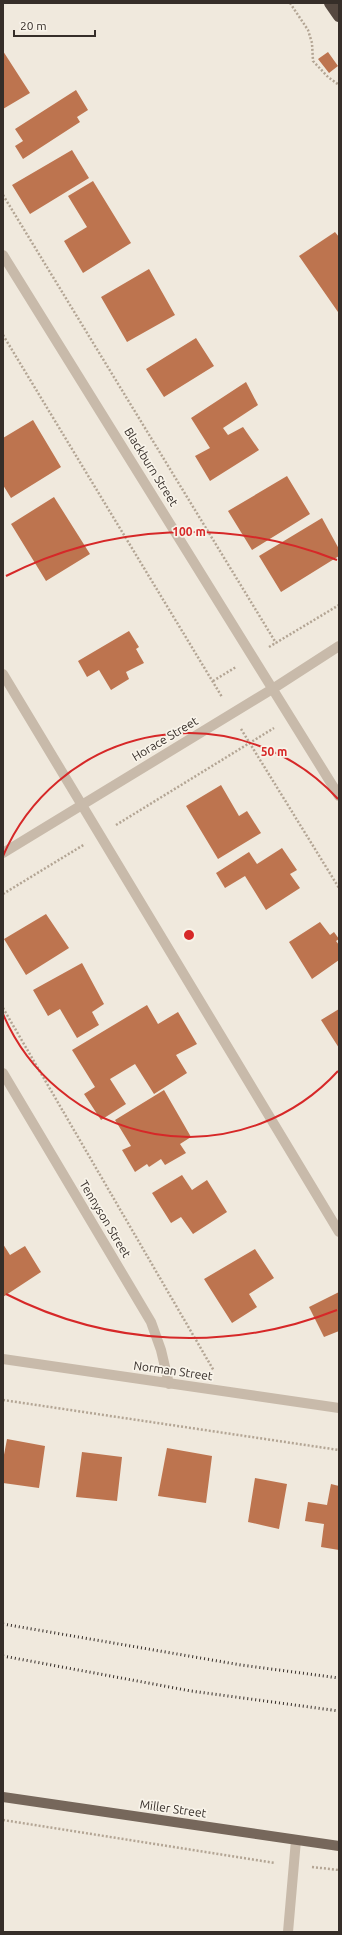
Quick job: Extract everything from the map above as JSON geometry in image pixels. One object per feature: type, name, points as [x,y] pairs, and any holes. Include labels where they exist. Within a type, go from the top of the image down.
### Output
[{"type":"highway","points":[[330,3],[339,16]]},
{"type":"main road","name":"Miller Street","points":[[3,1797],[339,1846]]},
{"type":"street","name":"Blackburn Street","points":[[3,255],[253,657],[274,688],[339,796]]},
{"type":"street","name":"Horace Street","points":[[3,852],[232,714],[339,646]]},
{"type":"street","points":[[3,674],[339,1232]]},
{"type":"street","name":"Tennyson Street","points":[[3,1073],[151,1322],[161,1350],[169,1384]]},
{"type":"street","name":"Norman Street","points":[[3,1359],[339,1408]]},
{"type":"street","points":[[288,1932],[296,1840]]},
{"type":"path","points":[[290,3],[308,30],[312,43],[313,61],[339,85]]},
{"type":"path","points":[[3,195],[276,643]]},
{"type":"path","points":[[3,335],[339,888]]},
{"type":"path","points":[[213,681],[339,605]]},
{"type":"path","points":[[3,894],[291,717]]},
{"type":"path","points":[[3,1008],[227,1392]]},
{"type":"path","points":[[3,1400],[339,1450]]},
{"type":"path","points":[[3,1820],[294,1866],[339,1870]]},
{"type":"building","points":[[3,51],[30,93],[3,109]]},
{"type":"building","points":[[328,52],[338,66],[329,73],[318,59]]},
{"type":"building","points":[[76,90],[88,110],[77,117],[80,122],[23,159],[15,146],[23,141],[15,129]]},
{"type":"building","points":[[72,150],[89,178],[30,214],[12,185]]},
{"type":"building","points":[[93,181],[131,243],[83,273],[64,241],[87,227],[68,196]]},
{"type":"building","points":[[335,232],[339,237],[338,312],[299,256]]},
{"type":"building","points":[[149,269],[175,315],[127,342],[101,297]]},
{"type":"building","points":[[196,338],[214,366],[164,397],[146,369]]},
{"type":"building","points":[[246,382],[258,405],[223,428],[228,435],[243,427],[259,450],[210,481],[195,456],[210,448],[191,418]]},
{"type":"building","points":[[33,420],[61,467],[11,498],[3,485],[3,438]]},
{"type":"building","points":[[287,476],[310,514],[252,550],[228,511]]},
{"type":"building","points":[[54,497],[90,554],[46,581],[11,524]]},
{"type":"building","points":[[322,518],[339,549],[339,556],[281,592],[259,556]]},
{"type":"building","points":[[129,631],[139,647],[136,649],[144,663],[126,672],[129,679],[111,690],[99,670],[87,677],[78,661]]},
{"type":"building","points":[[221,785],[239,816],[247,811],[261,833],[218,859],[186,806]]},
{"type":"building","points":[[282,848],[297,870],[290,874],[300,888],[266,910],[245,876],[225,888],[216,873],[249,852],[257,864]]},
{"type":"building","points":[[46,914],[69,948],[26,975],[4,939]]},
{"type":"building","points":[[320,922],[330,935],[334,932],[339,939],[336,941],[339,945],[339,960],[312,979],[289,942]]},
{"type":"building","points":[[82,963],[104,1004],[92,1012],[99,1025],[77,1038],[60,1009],[48,1016],[33,990]]},
{"type":"building","points":[[147,1005],[158,1024],[178,1012],[197,1044],[176,1055],[187,1073],[154,1094],[135,1064],[110,1079],[126,1104],[101,1120],[84,1094],[95,1087],[72,1050]]},
{"type":"building","points":[[339,1009],[339,1048],[321,1020]]},
{"type":"building","points":[[164,1090],[191,1137],[180,1144],[186,1153],[165,1165],[161,1159],[149,1167],[147,1164],[135,1172],[122,1150],[131,1146],[115,1120]]},
{"type":"building","points":[[182,1175],[192,1190],[207,1180],[227,1212],[193,1234],[181,1217],[171,1223],[152,1193]]},
{"type":"building","points":[[3,1244],[10,1255],[25,1246],[41,1272],[3,1297]]},
{"type":"building","points":[[255,1249],[274,1278],[249,1294],[257,1307],[232,1323],[204,1279]]},
{"type":"building","points":[[339,1292],[339,1331],[324,1337],[309,1307]]},
{"type":"building","points":[[7,1439],[45,1446],[39,1488],[3,1483],[3,1460]]},
{"type":"building","points":[[167,1448],[212,1456],[206,1503],[158,1496]]},
{"type":"building","points":[[82,1452],[122,1457],[117,1501],[76,1497]]},
{"type":"building","points":[[255,1478],[287,1484],[279,1529],[248,1522]]},
{"type":"building","points":[[331,1484],[339,1486],[339,1550],[321,1547],[324,1524],[305,1521],[308,1502],[327,1505]]},
{"type":"railway","points":[[3,1624],[241,1665],[339,1678]]},
{"type":"railway","points":[[3,1656],[191,1691],[339,1711]]}]
